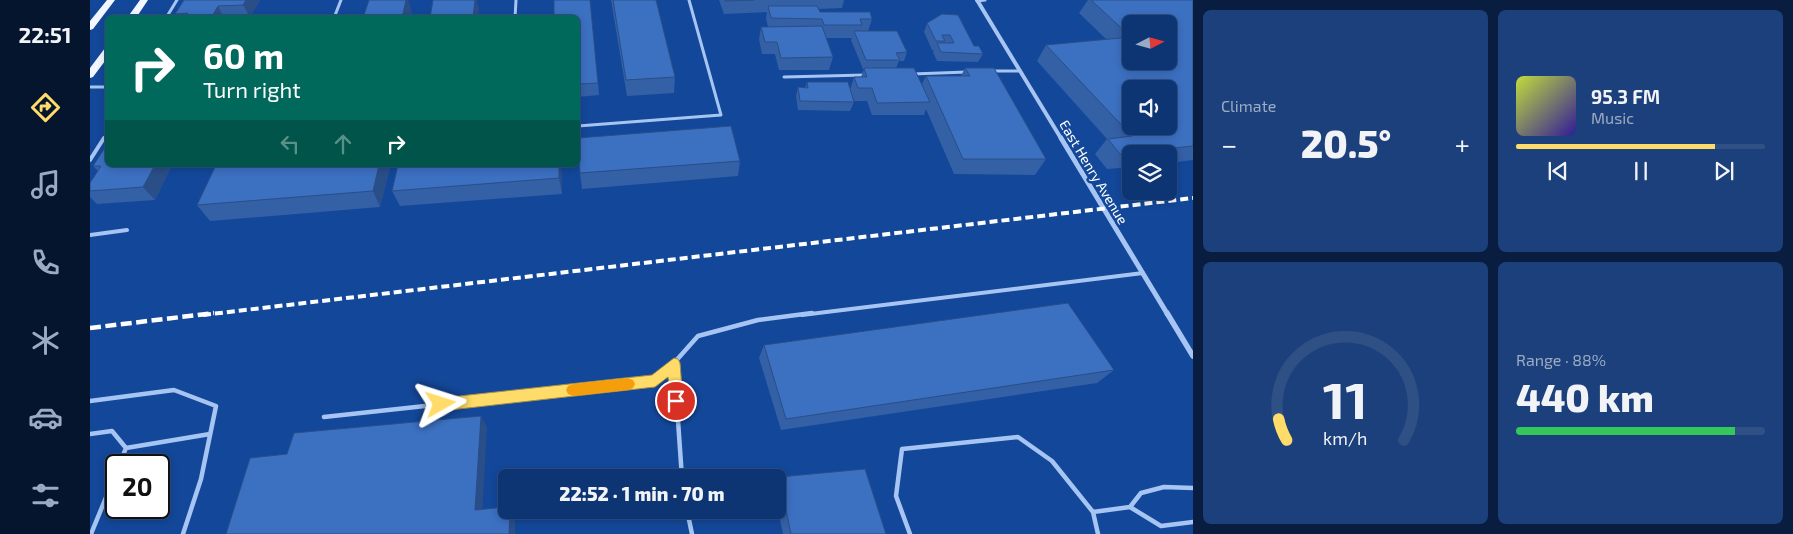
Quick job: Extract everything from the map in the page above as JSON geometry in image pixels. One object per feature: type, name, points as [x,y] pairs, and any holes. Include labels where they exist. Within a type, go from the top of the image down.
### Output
[{"type":"main road","points":[[90,27],[111,0]]},
{"type":"main road","points":[[133,15],[144,0]]},
{"type":"main road","points":[[90,75],[105,54]]},
{"type":"street","name":"East Henry Avenue","points":[[977,0],[1193,356]]},
{"type":"lane","points":[[168,15],[177,0]]},
{"type":"lane","points":[[335,15],[342,0]]},
{"type":"lane","points":[[515,15],[516,0]]},
{"type":"lane","points":[[580,126],[721,116],[689,0]]},
{"type":"lane","points":[[977,0],[985,0]]},
{"type":"lane","points":[[990,72],[1020,71]]},
{"type":"lane","points":[[911,74],[970,72]]},
{"type":"lane","points":[[784,77],[872,75]]},
{"type":"lane","points":[[90,87],[105,87]]},
{"type":"lane","points":[[90,160],[105,137]]},
{"type":"lane","points":[[90,235],[127,230]]},
{"type":"lane","points":[[324,417],[655,381],[698,336],[758,320],[1143,273]]},
{"type":"lane","points":[[674,363],[681,469]]},
{"type":"lane","points":[[90,401],[174,390],[216,406],[201,480],[183,534]]},
{"type":"lane","points":[[90,434],[112,431],[126,448]]},
{"type":"lane","points":[[126,448],[210,434]]},
{"type":"lane","points":[[910,534],[896,496],[902,449],[1018,437],[1052,461],[1093,512],[1098,534]]},
{"type":"lane","points":[[124,454],[126,448]]},
{"type":"lane","points":[[1130,507],[1141,493],[1164,487],[1193,488]]},
{"type":"lane","points":[[90,534],[105,499]]},
{"type":"lane","points":[[1093,512],[1130,507],[1161,526],[1193,522]]},
{"type":"lane","points":[[689,519],[692,534]]},
{"type":"building","points":[[184,0],[246,0],[243,5],[218,6],[213,15],[175,14]]},
{"type":"building","points":[[369,0],[406,0],[403,15],[364,15]]},
{"type":"building","points":[[433,0],[475,0],[473,15],[430,15]]},
{"type":"building","points":[[554,0],[590,0],[598,83],[580,84],[580,15],[554,15]]},
{"type":"building","points":[[613,0],[656,0],[675,77],[626,80]]},
{"type":"building","points":[[1091,0],[1193,0],[1193,146],[1177,148],[1177,145],[1122,145],[1122,154],[1120,154],[1108,139],[1131,135],[1177,135],[1177,80],[1122,80],[1122,125],[1046,45],[1122,38],[1122,70],[1178,70],[1178,15],[1122,15],[1122,29]]},
{"type":"building","points":[[768,6],[817,6],[820,12],[870,12],[872,19],[860,19],[862,25],[824,25],[822,19],[771,18]]},
{"type":"building","points":[[942,14],[958,15],[974,46],[979,46],[983,54],[941,52],[937,43],[954,43],[950,35],[942,35],[945,41],[936,41],[927,23]]},
{"type":"building","points":[[822,26],[833,57],[781,58],[777,42],[765,42],[761,27]]},
{"type":"building","points":[[854,31],[897,31],[907,52],[896,53],[900,60],[866,60]]},
{"type":"building","points":[[864,68],[914,68],[930,102],[877,103],[872,88],[858,88],[854,77],[867,77]]},
{"type":"building","points":[[965,68],[994,68],[1046,159],[963,159],[926,76],[970,76]]},
{"type":"building","points":[[807,82],[848,82],[854,102],[800,101],[798,87],[808,88]]},
{"type":"building","points":[[731,126],[740,161],[580,173],[580,138]]},
{"type":"building","points":[[105,148],[105,167],[154,167],[143,187],[90,191],[90,183],[101,166],[93,166]]},
{"type":"building","points":[[215,167],[379,167],[373,191],[197,205]]},
{"type":"building","points":[[398,167],[559,167],[559,178],[392,191]]},
{"type":"building","points":[[1068,303],[1114,370],[786,419],[764,345]]},
{"type":"building","points":[[481,416],[475,510],[498,508],[498,519],[510,519],[509,534],[226,534],[250,458],[287,454],[294,433]]},
{"type":"building","points":[[865,469],[886,534],[791,534],[786,510],[786,476]]},
{"type":"railway","points":[[203,315],[1193,198]]},
{"type":"railway","points":[[90,328],[214,313]]},
{"type":"slow traffic","points":[[573,390],[628,384]]},
{"type":"route","points":[[441,404],[655,381],[674,363],[676,401]]}]
